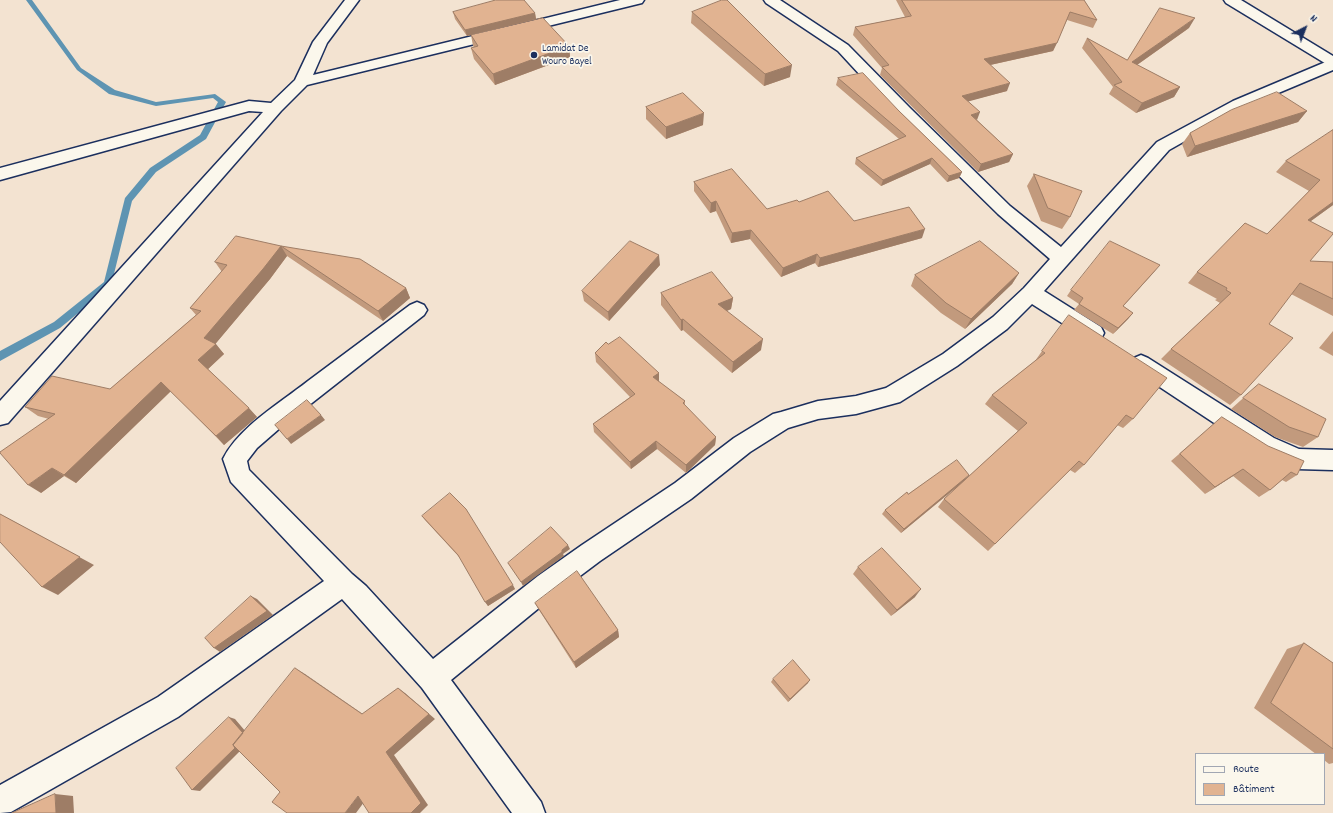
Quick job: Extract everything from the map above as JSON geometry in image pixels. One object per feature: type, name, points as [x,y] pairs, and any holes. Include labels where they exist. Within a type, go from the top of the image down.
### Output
[{"type":"street","points":[[0,416],[275,108],[302,82],[320,42],[352,0]]},
{"type":"street","points":[[302,82],[637,0]]},
{"type":"street","points":[[771,0],[843,48],[899,107],[1004,210],[1063,259]]},
{"type":"street","points":[[1230,0],[1333,63]]},
{"type":"street","points":[[432,678],[547,586],[591,553],[683,491],[742,445],[781,421],[818,410],[856,405],[892,396],[950,360],[1000,323],[1031,293],[1063,259],[1162,146],[1239,104],[1333,63]]},
{"type":"street","points":[[0,174],[249,106],[275,108]]},
{"type":"street","points":[[1031,293],[1266,445],[1297,459],[1333,460]]},
{"type":"street","points":[[416,310],[272,421],[249,441],[235,459],[239,475],[343,583],[357,595],[432,678],[530,813]]},
{"type":"street","points":[[0,801],[168,707],[343,583]]},
{"type":"building","points":[[496,0],[524,0],[535,13],[465,30],[453,12]]},
{"type":"building","points":[[722,0],[727,0],[792,65],[765,74],[692,12]]},
{"type":"building","points":[[902,0],[1084,0],[1097,20],[1070,12],[1057,43],[984,59],[1010,83],[962,96],[980,112],[971,115],[1013,154],[981,164],[882,67],[889,65],[855,27],[911,16]]},
{"type":"building","points":[[1160,8],[1195,18],[1132,62],[1180,87],[1142,103],[1114,85],[1122,82],[1087,38],[1127,60]]},
{"type":"building","points":[[543,18],[569,46],[493,74],[471,48],[478,46],[471,35]]},
{"type":"building","points":[[863,73],[899,111],[962,172],[949,176],[932,158],[883,180],[856,158],[906,136],[838,78]]},
{"type":"building","points":[[1277,92],[1307,111],[1195,146],[1190,133],[1231,110]]},
{"type":"building","points":[[683,93],[704,113],[666,127],[646,107]]},
{"type":"building","points":[[1333,130],[1333,202],[1308,220],[1333,233],[1310,261],[1333,262],[1333,299],[1300,283],[1269,324],[1293,338],[1241,395],[1171,349],[1231,293],[1226,290],[1227,288],[1197,272],[1245,223],[1267,234],[1320,180],[1286,161]]},
{"type":"building","points":[[732,169],[767,209],[797,200],[799,202],[828,191],[854,221],[909,207],[925,229],[820,258],[817,254],[783,268],[751,230],[732,233],[716,201],[711,203],[694,182]]},
{"type":"building","points":[[1034,174],[1082,191],[1070,217],[1048,208]]},
{"type":"building","points":[[236,236],[281,246],[204,338],[216,344],[198,360],[249,408],[216,436],[161,382],[64,475],[52,468],[28,485],[0,452],[55,414],[25,407],[52,376],[110,389],[201,311],[190,308],[227,265],[215,262]]},
{"type":"building","points":[[630,241],[659,255],[608,312],[582,291]]},
{"type":"building","points":[[980,241],[1019,273],[971,319],[946,303],[915,275]]},
{"type":"building","points":[[1110,241],[1160,265],[1123,306],[1133,313],[1118,328],[1079,304],[1083,298],[1071,290]]},
{"type":"building","points":[[281,246],[360,259],[406,288],[378,311]]},
{"type":"building","points":[[712,272],[733,298],[718,304],[763,339],[733,362],[683,319],[681,320],[661,293]]},
{"type":"building","points":[[1069,315],[1167,378],[1133,419],[1126,415],[1084,465],[1079,461],[995,544],[944,499],[1027,423],[992,395],[1045,353],[1042,351]]},
{"type":"building","points":[[620,337],[659,373],[653,377],[685,401],[683,403],[716,437],[686,465],[656,441],[630,462],[593,424],[635,394],[595,353],[606,342],[608,344]]},
{"type":"building","points":[[1259,384],[1326,419],[1318,437],[1289,427],[1243,398]]},
{"type":"building","points":[[307,400],[321,415],[287,439],[275,425]]},
{"type":"building","points":[[1222,417],[1268,446],[1304,461],[1297,475],[1291,472],[1270,490],[1243,469],[1215,487],[1180,454]]},
{"type":"building","points":[[957,460],[969,475],[904,529],[885,510],[907,492],[908,494]]},
{"type":"building","points":[[450,493],[466,509],[513,585],[485,602],[458,555],[422,516]]},
{"type":"building","points":[[0,514],[80,557],[42,587],[0,542]]},
{"type":"building","points":[[551,527],[568,545],[562,550],[562,552],[521,582],[508,563]]},
{"type":"building","points":[[882,548],[921,589],[897,610],[858,567]]},
{"type":"building","points":[[577,571],[618,630],[574,662],[535,603]]},
{"type":"building","points":[[251,596],[267,611],[214,648],[205,638]]},
{"type":"building","points":[[1304,643],[1333,663],[1333,749],[1271,703]]},
{"type":"building","points":[[793,660],[810,680],[790,699],[773,679]]},
{"type":"building","points":[[295,668],[362,714],[398,688],[429,714],[386,752],[421,803],[411,813],[369,813],[358,796],[345,813],[287,813],[272,802],[280,792],[233,745]]},
{"type":"building","points":[[229,717],[243,733],[233,745],[235,748],[192,790],[176,768]]},
{"type":"building","points":[[55,794],[56,813],[12,813]]},
{"type":"waterway","points":[[0,357],[1,355],[57,325],[108,284],[128,200],[153,170],[203,137],[222,102],[215,96],[156,104],[112,92],[79,69],[29,0]]},
{"type":"place","name":"Lamidat De Wouro Bayel","points":[[534,55]]}]
